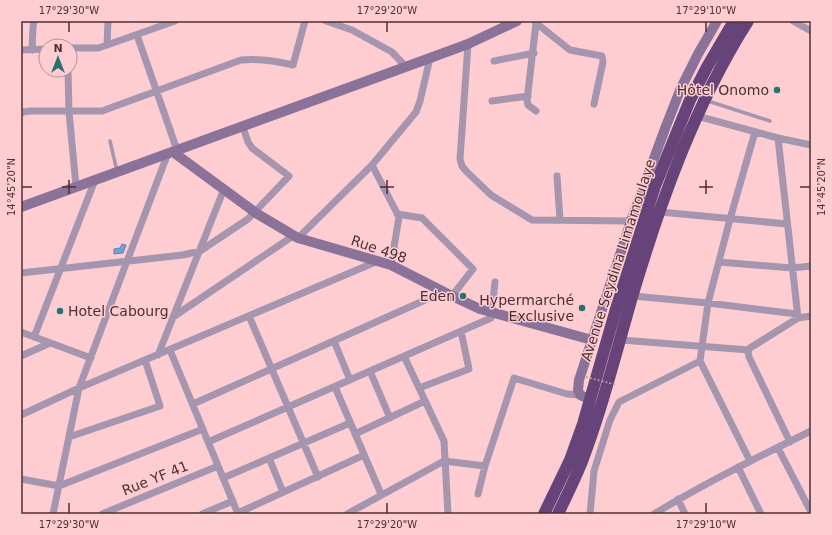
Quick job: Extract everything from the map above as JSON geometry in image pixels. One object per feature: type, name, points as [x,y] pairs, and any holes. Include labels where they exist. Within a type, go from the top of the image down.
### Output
[{"type":"highway","name":"Avenue Seydina Limamoulaye","points":[[544,514],[570,460],[583,424],[585,397],[618,302],[655,186],[690,100],[707,67],[734,21]]},
{"type":"highway","name":"Avenue Seydina Limamoulaye","points":[[558,514],[580,466],[592,434],[633,296],[660,212],[697,116],[748,21]]},
{"type":"street","points":[[32,50],[34,21]]},
{"type":"street","points":[[107,45],[108,21]]},
{"type":"street","points":[[78,48],[98,48],[175,21]]},
{"type":"street","points":[[21,113],[30,111],[102,111],[241,60],[271,60],[293,66],[305,21]]},
{"type":"street","points":[[326,21],[352,30],[392,52],[406,67]]},
{"type":"street","points":[[21,207],[468,44],[503,24],[517,21]]},
{"type":"street","points":[[585,397],[578,390],[579,380],[631,221],[673,106],[698,54],[718,21]]},
{"type":"street","points":[[793,21],[811,31]]},
{"type":"street","points":[[536,22],[534,53],[528,96],[528,105],[536,111]]},
{"type":"street","points":[[536,22],[570,50],[598,54],[602,56],[603,62],[594,104]]},
{"type":"street","points":[[52,514],[79,388],[127,261],[173,152],[156,91],[137,35]]},
{"type":"street","points":[[468,44],[460,159],[462,166],[491,195],[529,218],[536,220],[631,221]]},
{"type":"street","points":[[21,50],[38,50]]},
{"type":"street","points":[[494,61],[534,53]]},
{"type":"street","points":[[173,317],[295,237],[372,165],[416,112],[430,58]]},
{"type":"street","points":[[68,78],[69,112],[76,186]]},
{"type":"street","points":[[492,101],[528,96]]},
{"type":"street","points":[[697,116],[778,138],[811,145]]},
{"type":"street","points":[[21,273],[183,255],[200,251],[256,213],[289,176],[252,148],[248,142],[243,127]]},
{"type":"street","points":[[750,461],[700,361],[708,303],[755,132]]},
{"type":"street","points":[[778,138],[798,316]]},
{"type":"street","name":"Rue 498","points":[[173,152],[256,213],[295,237],[391,265],[448,294],[491,312],[592,340]]},
{"type":"street","points":[[372,165],[399,217],[391,265]]},
{"type":"street","points":[[557,176],[560,220]]},
{"type":"street","points":[[34,337],[95,180]]},
{"type":"street","points":[[158,355],[224,189]]},
{"type":"street","points":[[660,212],[787,224]]},
{"type":"street","points":[[192,404],[334,341],[448,294],[473,269],[422,218],[398,214]]},
{"type":"street","points":[[21,415],[79,388],[378,261]]},
{"type":"street","points":[[719,262],[792,268],[811,266]]},
{"type":"street","points":[[208,442],[491,318],[495,282]]},
{"type":"street","points":[[633,296],[708,303],[798,316],[811,316]]},
{"type":"street","points":[[249,316],[318,477]]},
{"type":"street","points":[[790,442],[748,357],[750,348],[798,316]]},
{"type":"street","points":[[419,388],[469,369],[461,331]]},
{"type":"street","points":[[21,332],[91,358]]},
{"type":"street","points":[[621,340],[749,350]]},
{"type":"street","points":[[334,341],[350,380]]},
{"type":"street","points":[[21,356],[50,343]]},
{"type":"street","points":[[170,350],[238,514],[364,456]]},
{"type":"street","points":[[404,356],[444,441],[447,514]]},
{"type":"street","points":[[69,437],[160,406],[145,360]]},
{"type":"street","points":[[590,514],[594,471],[610,420],[619,402],[700,361]]},
{"type":"street","points":[[370,371],[390,418]]},
{"type":"street","points":[[478,494],[484,466],[514,378],[567,394],[585,397]]},
{"type":"street","points":[[335,387],[381,494]]},
{"type":"street","points":[[355,434],[425,401]]},
{"type":"street","points":[[223,478],[350,423]]},
{"type":"street","points":[[21,479],[58,486],[203,429]]},
{"type":"street","points":[[654,514],[678,499],[738,467],[811,431]]},
{"type":"street","points":[[778,448],[811,512]]},
{"type":"street","points":[[269,458],[284,492]]},
{"type":"street","points":[[347,514],[381,494],[444,461],[484,466]]},
{"type":"street","name":"Rue YF 41","points":[[103,514],[218,466]]},
{"type":"street","points":[[738,467],[761,514]]},
{"type":"street","points":[[678,499],[685,514]]},
{"type":"street","points":[[202,514],[233,501]]},
{"type":"lane","points":[[705,100],[770,121]]},
{"type":"lane","points":[[110,141],[117,172]]},
{"type":"path","points":[[586,377],[617,385]]},
{"type":"water","points":[[122,244],[126,245],[123,253],[114,254],[114,249],[120,248]]},
{"type":"place","name":"Hôtel Onomo","points":[[777,90]]},
{"type":"place","name":"Eden","points":[[463,296]]},
{"type":"place","name":"Hypermarché Exclusive","points":[[582,308]]},
{"type":"place","name":"Hotel Cabourg","points":[[60,311]]}]
